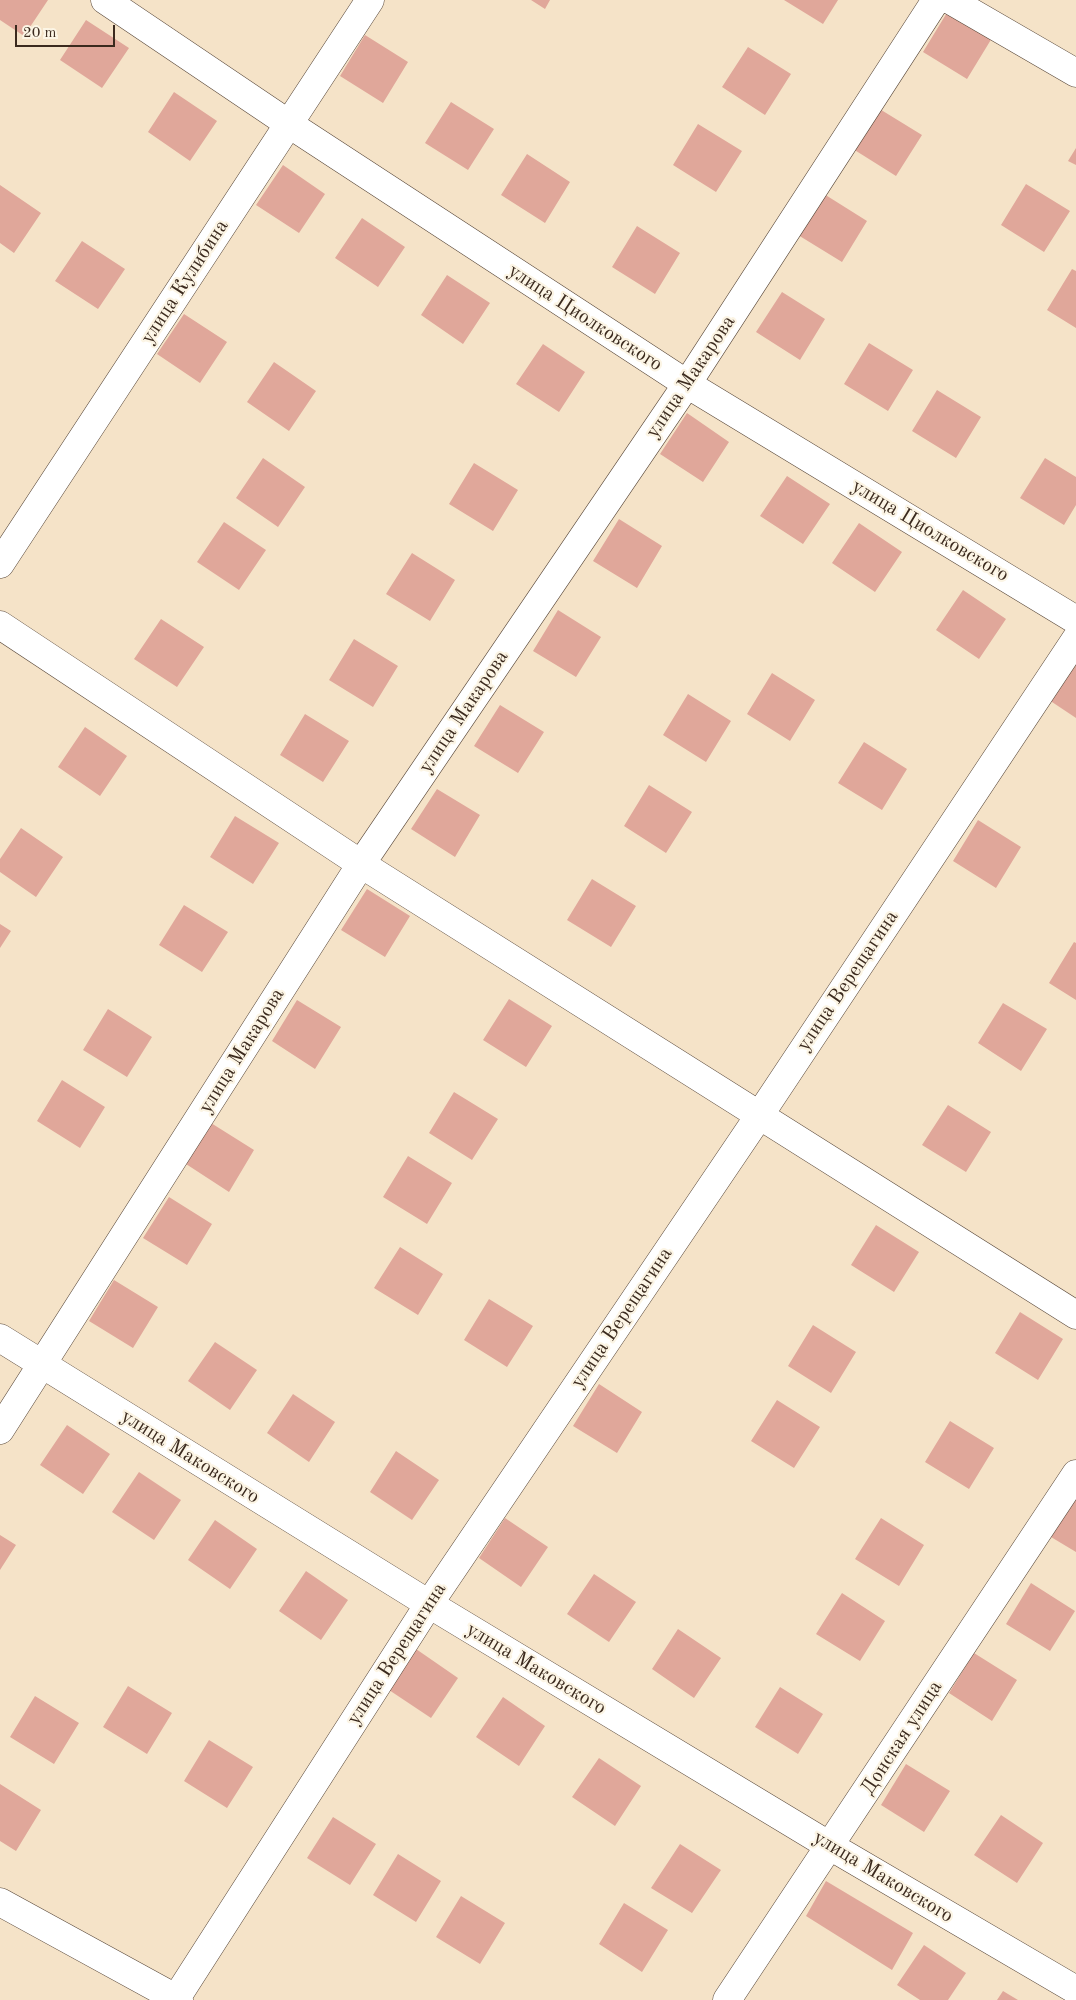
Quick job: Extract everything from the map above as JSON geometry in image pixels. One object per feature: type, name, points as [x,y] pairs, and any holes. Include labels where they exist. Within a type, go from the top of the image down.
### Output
[{"type":"street","name":"улица Циолковского","points":[[105,0],[289,124],[687,384],[1076,620]]},
{"type":"street","name":"улица Кулибина","points":[[0,564],[370,0]]},
{"type":"street","name":"улица Макарова","points":[[0,1430],[361,864],[687,384],[936,0]]},
{"type":"street","points":[[950,0],[1076,74]]},
{"type":"street","points":[[0,625],[361,864],[1076,1315]]},
{"type":"street","name":"улица Верещагина","points":[[176,1999],[429,1604],[758,1116],[1076,639]]},
{"type":"street","name":"улица Маковского","points":[[0,1338],[42,1366],[429,1604],[830,1846],[1076,1990]]},
{"type":"street","name":"Донская улица","points":[[727,2000],[1076,1474]]},
{"type":"street","points":[[0,1902],[176,1999]]},
{"type":"building","points":[[0,0],[48,0],[24,36],[0,20]]},
{"type":"building","points":[[531,0],[550,0],[545,9]]},
{"type":"building","points":[[784,0],[838,0],[823,24]]},
{"type":"building","points":[[948,11],[992,38],[967,79],[923,52]]},
{"type":"building","points":[[86,20],[129,48],[102,88],[60,60]]},
{"type":"building","points":[[365,35],[408,62],[383,103],[340,76]]},
{"type":"building","points":[[748,47],[791,74],[765,115],[722,87]]},
{"type":"building","points":[[174,92],[217,121],[190,161],[148,132]]},
{"type":"building","points":[[451,102],[494,129],[468,170],[425,143]]},
{"type":"building","points":[[878,108],[922,135],[896,176],[853,149]]},
{"type":"building","points":[[698,124],[742,151],[716,192],[673,165]]},
{"type":"building","points":[[1076,148],[1076,165],[1068,161]]},
{"type":"building","points":[[527,154],[570,182],[545,223],[501,195]]},
{"type":"building","points":[[283,165],[325,194],[299,233],[256,205]]},
{"type":"building","points":[[1026,184],[1070,211],[1044,252],[1001,225]]},
{"type":"building","points":[[0,185],[41,213],[14,253],[0,243]]},
{"type":"building","points":[[824,194],[867,221],[842,262],[798,235]]},
{"type":"building","points":[[362,218],[405,247],[378,287],[335,258]]},
{"type":"building","points":[[637,226],[680,253],[655,294],[612,267]]},
{"type":"building","points":[[82,241],[125,269],[98,309],[55,281]]},
{"type":"building","points":[[1072,269],[1076,271],[1076,328],[1047,310]]},
{"type":"building","points":[[447,275],[490,303],[463,344],[421,315]]},
{"type":"building","points":[[782,292],[825,319],[800,360],[756,332]]},
{"type":"building","points":[[184,314],[227,342],[200,383],[157,354]]},
{"type":"building","points":[[869,343],[913,370],[888,411],[844,384]]},
{"type":"building","points":[[543,344],[585,372],[559,412],[516,384]]},
{"type":"building","points":[[274,362],[316,391],[289,431],[247,402]]},
{"type":"building","points":[[937,390],[981,417],[956,458],[912,431]]},
{"type":"building","points":[[687,413],[729,442],[703,482],[660,454]]},
{"type":"building","points":[[263,458],[305,487],[278,527],[236,498]]},
{"type":"building","points":[[1045,458],[1076,477],[1076,505],[1064,525],[1020,498]]},
{"type":"building","points":[[474,463],[518,490],[493,531],[449,504]]},
{"type":"building","points":[[787,476],[830,504],[803,544],[760,516]]},
{"type":"building","points":[[619,519],[662,546],[637,588],[593,561]]},
{"type":"building","points":[[224,522],[266,550],[239,590],[197,562]]},
{"type":"building","points":[[859,523],[902,552],[875,592],[832,563]]},
{"type":"building","points":[[412,553],[455,580],[430,621],[386,594]]},
{"type":"building","points":[[963,590],[1006,619],[979,659],[936,630]]},
{"type":"building","points":[[558,610],[601,637],[576,677],[533,651]]},
{"type":"building","points":[[161,619],[204,647],[177,687],[134,659]]},
{"type":"building","points":[[354,639],[398,666],[373,707],[329,680]]},
{"type":"building","points":[[1076,659],[1076,718],[1043,696]]},
{"type":"building","points":[[772,673],[815,700],[790,741],[747,714]]},
{"type":"building","points":[[688,694],[731,721],[706,762],[663,735]]},
{"type":"building","points":[[500,705],[544,732],[518,773],[474,746]]},
{"type":"building","points":[[305,714],[349,741],[323,782],[280,755]]},
{"type":"building","points":[[85,727],[127,756],[100,796],[58,767]]},
{"type":"building","points":[[864,742],[907,769],[882,810],[838,783]]},
{"type":"building","points":[[649,785],[692,812],[666,853],[624,826]]},
{"type":"building","points":[[437,789],[480,815],[455,857],[411,829]]},
{"type":"building","points":[[235,816],[279,843],[253,884],[210,857]]},
{"type":"building","points":[[978,820],[1021,847],[996,888],[953,861]]},
{"type":"building","points":[[21,828],[63,857],[36,897],[0,872],[0,859]]},
{"type":"building","points":[[592,879],[636,906],[611,947],[567,920]]},
{"type":"building","points":[[367,889],[410,916],[385,957],[341,930]]},
{"type":"building","points":[[184,905],[228,932],[202,972],[159,945]]},
{"type":"building","points":[[0,924],[11,931],[0,948]]},
{"type":"building","points":[[1074,942],[1076,943],[1076,1000],[1049,983]]},
{"type":"building","points":[[509,999],[552,1026],[526,1067],[483,1040]]},
{"type":"building","points":[[297,1000],[341,1027],[315,1069],[272,1041]]},
{"type":"building","points":[[1003,1003],[1047,1029],[1021,1071],[978,1043]]},
{"type":"building","points":[[108,1009],[152,1037],[127,1077],[83,1050]]},
{"type":"building","points":[[62,1080],[105,1107],[80,1148],[37,1121]]},
{"type":"building","points":[[454,1092],[498,1119],[472,1160],[429,1133]]},
{"type":"building","points":[[948,1105],[991,1132],[966,1172],[922,1145]]},
{"type":"building","points":[[211,1123],[254,1150],[229,1192],[186,1164]]},
{"type":"building","points":[[408,1156],[452,1183],[427,1224],[383,1197]]},
{"type":"building","points":[[169,1197],[212,1224],[187,1265],[143,1238]]},
{"type":"building","points":[[876,1225],[919,1252],[894,1292],[851,1265]]},
{"type":"building","points":[[400,1247],[443,1274],[418,1315],[374,1288]]},
{"type":"building","points":[[114,1280],[158,1307],[133,1348],[89,1321]]},
{"type":"building","points":[[489,1299],[533,1326],[507,1367],[464,1340]]},
{"type":"building","points":[[1020,1312],[1063,1339],[1038,1380],[995,1353]]},
{"type":"building","points":[[813,1325],[856,1352],[831,1393],[788,1366]]},
{"type":"building","points":[[215,1342],[257,1370],[230,1410],[188,1381]]},
{"type":"building","points":[[599,1384],[642,1412],[617,1453],[573,1426]]},
{"type":"building","points":[[293,1394],[335,1422],[309,1462],[267,1433]]},
{"type":"building","points":[[777,1400],[820,1427],[794,1468],[751,1441]]},
{"type":"building","points":[[950,1421],[994,1448],[969,1489],[925,1462]]},
{"type":"building","points":[[67,1425],[110,1454],[83,1494],[40,1465]]},
{"type":"building","points":[[396,1451],[439,1480],[412,1520],[370,1492]]},
{"type":"building","points":[[139,1472],[181,1500],[154,1540],[112,1512]]},
{"type":"building","points":[[1076,1497],[1076,1552],[1051,1537]]},
{"type":"building","points":[[505,1518],[548,1547],[521,1587],[479,1558]]},
{"type":"building","points":[[881,1518],[924,1545],[899,1586],[855,1559]]},
{"type":"building","points":[[215,1520],[257,1549],[230,1589],[188,1560]]},
{"type":"building","points":[[0,1535],[16,1545],[0,1570]]},
{"type":"building","points":[[306,1571],[348,1600],[321,1640],[279,1611]]},
{"type":"building","points":[[594,1574],[636,1602],[609,1642],[567,1614]]},
{"type":"building","points":[[1031,1583],[1075,1611],[1050,1651],[1006,1624]]},
{"type":"building","points":[[842,1593],[885,1621],[860,1661],[816,1634]]},
{"type":"building","points":[[678,1629],[721,1658],[694,1698],[652,1669]]},
{"type":"building","points":[[416,1649],[458,1678],[431,1718],[389,1690]]},
{"type":"building","points":[[974,1653],[1017,1680],[992,1721],[949,1693]]},
{"type":"building","points":[[128,1686],[172,1713],[147,1754],[103,1727]]},
{"type":"building","points":[[780,1687],[823,1714],[798,1754],[755,1727]]},
{"type":"building","points":[[35,1696],[79,1723],[54,1764],[10,1737]]},
{"type":"building","points":[[503,1697],[545,1726],[519,1766],[476,1737]]},
{"type":"building","points":[[209,1740],[253,1767],[227,1808],[184,1781]]},
{"type":"building","points":[[599,1758],[641,1786],[615,1826],[572,1797]]},
{"type":"building","points":[[906,1764],[950,1791],[924,1832],[881,1805]]},
{"type":"building","points":[[0,1784],[41,1810],[16,1851],[0,1841]]},
{"type":"building","points":[[1001,1815],[1043,1843],[1017,1883],[974,1855]]},
{"type":"building","points":[[333,1817],[376,1844],[350,1885],[307,1858]]},
{"type":"building","points":[[680,1844],[721,1870],[692,1913],[651,1888]]},
{"type":"building","points":[[398,1854],[441,1881],[416,1922],[373,1895]]},
{"type":"building","points":[[826,1881],[913,1933],[892,1970],[806,1916]]},
{"type":"building","points":[[461,1896],[505,1923],[480,1964],[436,1937]]},
{"type":"building","points":[[624,1903],[668,1930],[642,1972],[599,1944]]},
{"type":"building","points":[[924,1945],[966,1973],[948,2000],[920,2000],[897,1985]]},
{"type":"building","points":[[1003,1991],[1018,2000],[997,2000]]}]
